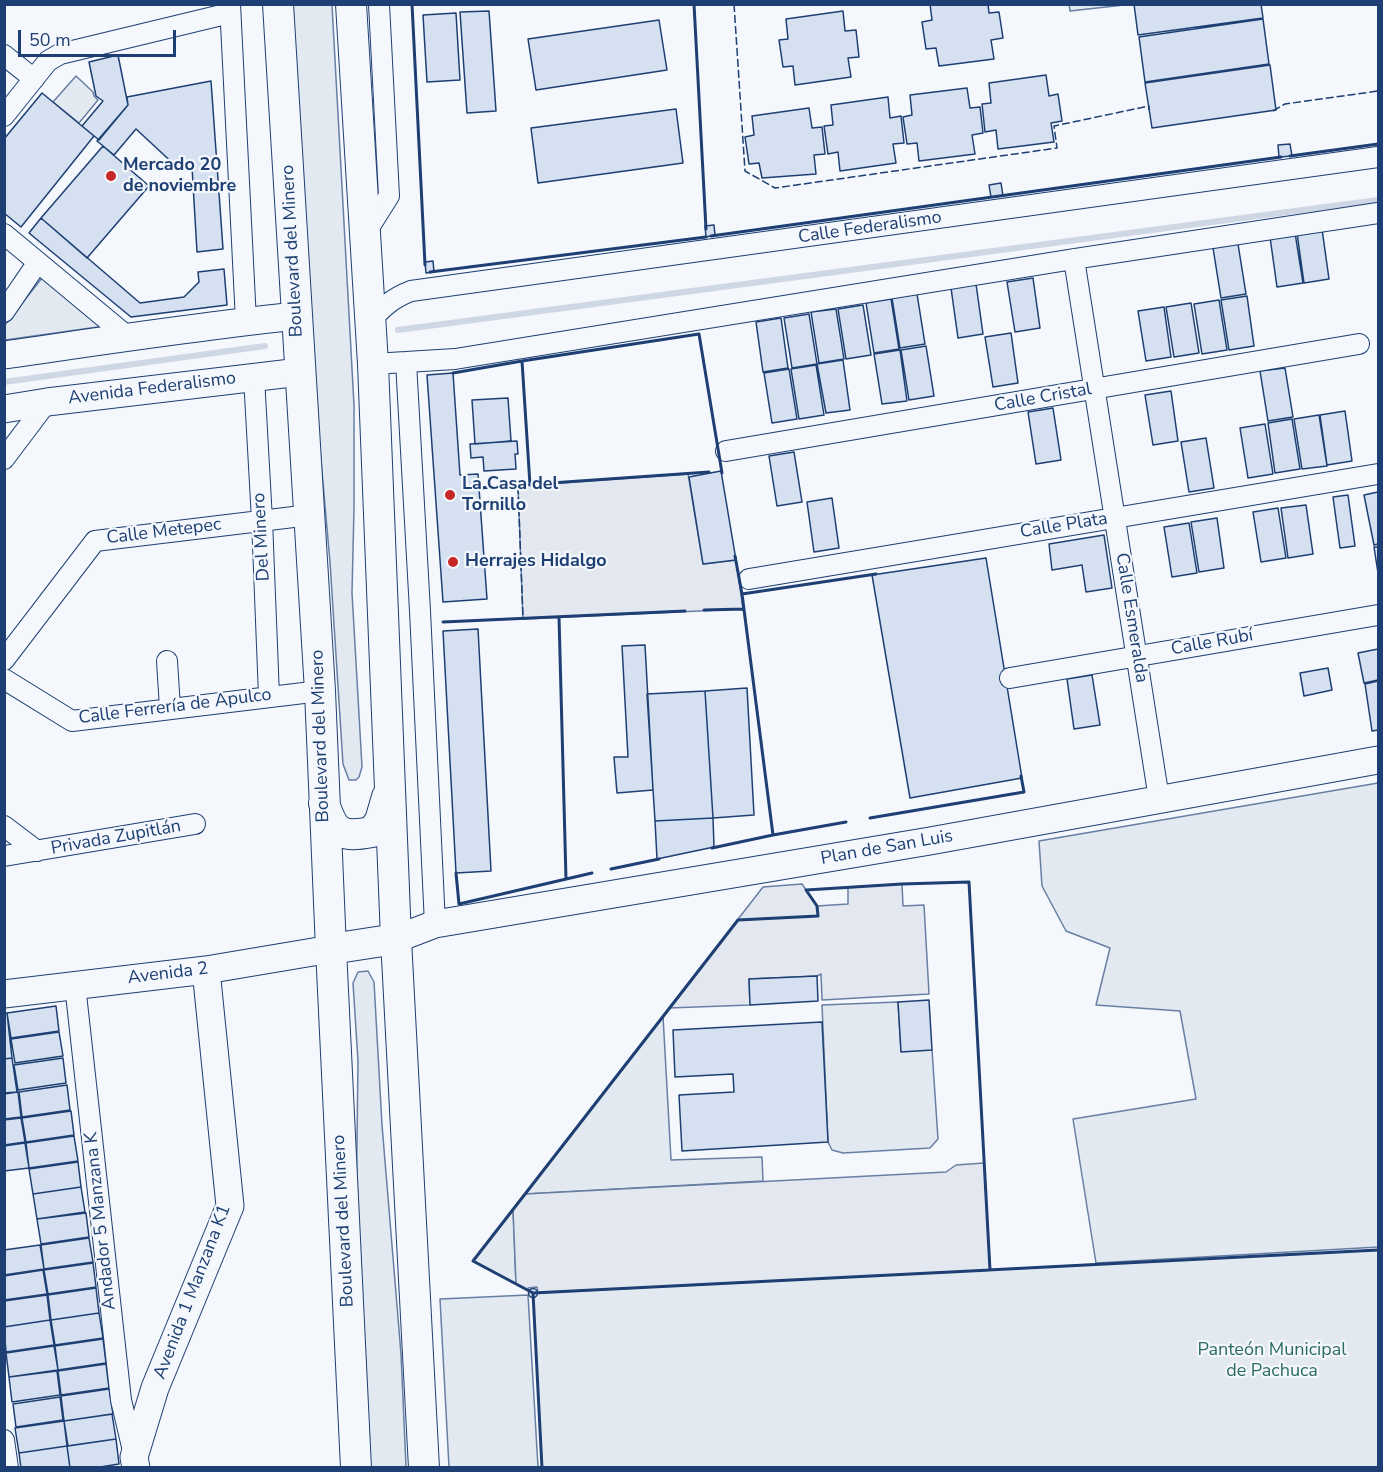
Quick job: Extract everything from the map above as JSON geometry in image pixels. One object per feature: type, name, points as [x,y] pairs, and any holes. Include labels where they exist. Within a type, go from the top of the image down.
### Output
[{"type":"main road","name":"Boulevard del Minero","points":[[278,4],[320,691],[356,1467]]},
{"type":"main road","points":[[351,4],[373,364],[396,939],[424,1467]]},
{"type":"main road","points":[[324,803],[330,822],[340,832],[354,835],[372,832],[380,821],[390,780]]},
{"type":"main road","points":[[331,949],[396,939]]},
{"type":"street","points":[[365,234],[389,196],[379,4]]},
{"type":"street","points":[[4,116],[48,61],[60,54],[230,9],[246,321]]},
{"type":"street","points":[[4,56],[34,79]]},
{"type":"street","name":"Calle Federalismo","points":[[370,320],[395,298],[411,291],[1378,158]]},
{"type":"street","points":[[373,364],[465,357],[1074,259],[1378,213]]},
{"type":"street","points":[[4,234],[128,337]]},
{"type":"street","name":"Calle Esmeralda","points":[[1074,259],[1159,799]]},
{"type":"street","points":[[4,312],[38,262]]},
{"type":"street","points":[[4,355],[297,316]]},
{"type":"street","name":"Calle Cristal","points":[[726,451],[1359,344]]},
{"type":"street","points":[[406,362],[435,924]]},
{"type":"street","name":"Avenida Federalismo","points":[[4,409],[300,372]]},
{"type":"street","name":"Del Minero","points":[[254,377],[269,696]]},
{"type":"street","points":[[4,459],[47,402]]},
{"type":"street","name":"Calle Plata","points":[[749,579],[1378,474]]},
{"type":"street","name":"Calle Metepec","points":[[4,660],[95,541],[310,515]]},
{"type":"street","name":"Calle Rubí","points":[[1010,678],[1378,615]]},
{"type":"street","points":[[167,662],[170,708]]},
{"type":"street","name":"Calle Ferrería de Apulco","points":[[4,679],[72,721],[320,691]]},
{"type":"street","name":"Plan de San Luis","points":[[396,939],[435,924],[930,841],[1378,760]]},
{"type":"street","name":"Privada Zupitlán","points":[[4,855],[195,824]]},
{"type":"street","points":[[4,826],[37,851]]},
{"type":"street","name":"Avenida 2","points":[[4,994],[206,970],[331,949]]},
{"type":"street","name":"Avenida 1 Manzana K1","points":[[135,1462],[155,1388],[230,1206],[206,970]]},
{"type":"street","name":"Andador 5 Manzana K","points":[[75,985],[121,1400],[135,1462]]},
{"type":"street","points":[[4,1440],[8,1467]]},
{"type":"green space","points":[[1069,4],[1124,4],[1124,5],[1070,11]]},
{"type":"green space","points":[[291,5],[332,5],[354,405],[352,593],[362,767],[356,780],[349,780],[343,764],[330,562],[318,427]]},
{"type":"green space","points":[[76,76],[98,100],[79,123],[53,102]]},
{"type":"green space","points":[[42,278],[99,323],[98,327],[5,340],[4,326]]},
{"type":"green space","points":[[1378,783],[1378,1247],[1096,1263],[1073,1119],[1196,1099],[1180,1011],[1096,1005],[1110,948],[1066,931],[1042,886],[1039,841]]},
{"type":"green space","points":[[368,971],[374,982],[382,1125],[401,1354],[406,1467],[369,1467],[356,1223],[358,1061],[353,983],[358,972]]},
{"type":"green space","points":[[898,1002],[901,1051],[932,1050],[938,1139],[930,1148],[843,1153],[832,1150],[828,1142],[822,1005]]},
{"type":"green space","points":[[663,1016],[671,1160],[762,1157],[763,1181],[525,1194]]},
{"type":"green space","points":[[513,1209],[516,1284],[473,1261]]},
{"type":"green space","name":"Panteón Municipal de Pachuca","points":[[1378,1250],[1378,1467],[542,1467],[533,1293]]},
{"type":"green space","points":[[528,1295],[538,1467],[449,1467],[440,1299]]},
{"type":"shaded area","points":[[688,474],[703,564],[736,560],[743,609],[523,619],[518,486]]},
{"type":"shaded area","points":[[802,884],[817,906],[848,904],[848,887],[902,884],[903,906],[924,905],[929,994],[822,1000],[821,974],[749,979],[750,1005],[669,1008],[763,887]]},
{"type":"shaded area","points":[[984,1163],[990,1270],[538,1293],[537,1287],[528,1288],[528,1290],[516,1284],[513,1209],[525,1194],[946,1172],[956,1165]]},
{"type":"building","points":[[930,4],[988,4],[989,13],[999,12],[1003,38],[991,40],[994,59],[939,66],[936,48],[926,49],[922,22],[932,20]]},
{"type":"building","points":[[1134,4],[1261,4],[1263,18],[1138,35]]},
{"type":"building","points":[[489,11],[496,111],[467,113],[460,12]]},
{"type":"building","points":[[843,11],[845,31],[856,30],[859,57],[848,58],[851,77],[795,85],[793,66],[783,67],[779,40],[788,39],[786,19]]},
{"type":"building","points":[[456,13],[460,80],[427,82],[423,15]]},
{"type":"building","points":[[1263,19],[1269,64],[1145,82],[1139,37]]},
{"type":"building","points":[[659,20],[667,70],[536,90],[528,39]]},
{"type":"building","points":[[118,55],[128,105],[99,140],[82,126],[103,101],[96,96],[89,62]]},
{"type":"building","points":[[1270,65],[1276,110],[1152,128],[1145,83]]},
{"type":"building","points":[[1046,75],[1049,96],[1058,94],[1062,121],[1051,123],[1054,142],[998,149],[996,130],[985,132],[982,104],[991,103],[989,83]]},
{"type":"building","points":[[211,81],[223,249],[197,252],[192,167],[178,168],[136,129],[114,155],[97,141],[128,105],[127,97]]},
{"type":"building","points":[[967,88],[970,108],[980,107],[983,133],[972,135],[975,154],[919,161],[917,143],[907,144],[903,117],[912,115],[910,95]]},
{"type":"building","points":[[42,93],[94,136],[21,227],[4,213],[4,139]]},
{"type":"building","points":[[888,97],[890,118],[901,116],[904,143],[893,144],[896,163],[840,171],[838,152],[828,154],[824,126],[833,125],[831,105]]},
{"type":"building","points":[[809,108],[812,128],[822,127],[825,154],[814,155],[816,174],[762,178],[759,163],[749,164],[745,137],[754,135],[752,116]]},
{"type":"building","points":[[676,109],[683,163],[538,183],[531,128]]},
{"type":"building","points":[[1290,144],[1292,156],[1279,157],[1278,145]]},
{"type":"building","points":[[103,146],[149,186],[87,258],[41,218]]},
{"type":"building","points":[[1001,183],[1003,196],[991,197],[989,185]]},
{"type":"building","points":[[41,218],[140,303],[184,297],[199,282],[198,272],[224,269],[227,305],[131,317],[29,233]]},
{"type":"building","points":[[714,225],[715,235],[706,237],[705,226]]},
{"type":"building","points":[[1322,229],[1329,279],[1304,283],[1297,233]]},
{"type":"building","points":[[1295,233],[1303,283],[1277,287],[1270,237]]},
{"type":"building","points":[[1238,244],[1246,294],[1221,298],[1213,248]]},
{"type":"building","points":[[433,261],[434,272],[426,273],[425,262]]},
{"type":"building","points":[[1033,278],[1040,328],[1015,332],[1007,282]]},
{"type":"building","points":[[976,284],[983,334],[958,338],[951,288]]},
{"type":"building","points":[[917,294],[925,344],[900,348],[892,298]]},
{"type":"building","points":[[1247,296],[1254,346],[1229,350],[1221,300]]},
{"type":"building","points":[[891,299],[899,349],[874,353],[866,303]]},
{"type":"building","points":[[1219,300],[1227,350],[1202,354],[1194,304]]},
{"type":"building","points":[[1191,303],[1199,353],[1174,357],[1166,307]]},
{"type":"building","points":[[863,305],[871,355],[846,359],[838,309]]},
{"type":"building","points":[[1164,307],[1171,357],[1146,361],[1138,311]]},
{"type":"building","points":[[836,309],[844,359],[819,363],[811,312]]},
{"type":"building","points":[[809,314],[817,364],[792,368],[784,318]]},
{"type":"building","points":[[781,318],[788,368],[763,372],[756,322]]},
{"type":"building","points":[[1011,333],[1018,383],[993,387],[985,337]]},
{"type":"building","points":[[926,346],[934,396],[909,400],[901,350]]},
{"type":"building","points":[[900,350],[907,401],[882,404],[874,354]]},
{"type":"building","points":[[843,360],[850,410],[826,413],[817,364]]},
{"type":"building","points":[[816,365],[824,415],[799,419],[791,369]]},
{"type":"building","points":[[1285,368],[1293,417],[1268,421],[1260,371]]},
{"type":"building","points":[[789,369],[797,419],[772,423],[764,373]]},
{"type":"building","points":[[453,373],[460,475],[478,474],[487,599],[443,602],[427,375]]},
{"type":"building","points":[[1171,391],[1178,441],[1153,445],[1145,395]]},
{"type":"building","points":[[508,398],[511,441],[475,444],[472,400]]},
{"type":"building","points":[[1053,408],[1061,460],[1036,464],[1028,412]]},
{"type":"building","points":[[1345,411],[1352,461],[1327,465],[1320,415]]},
{"type":"building","points":[[1319,415],[1327,466],[1302,469],[1294,419]]},
{"type":"building","points":[[1292,419],[1300,469],[1275,473],[1268,423]]},
{"type":"building","points":[[1265,424],[1273,474],[1248,478],[1240,428]]},
{"type":"building","points":[[1206,438],[1214,488],[1189,492],[1181,442]]},
{"type":"building","points":[[517,441],[516,469],[484,471],[483,457],[471,458],[470,444]]},
{"type":"building","points":[[794,452],[802,502],[777,506],[769,456]]},
{"type":"building","points":[[721,471],[736,560],[703,564],[689,477]]},
{"type":"building","points":[[1378,492],[1378,544],[1374,545],[1364,495]]},
{"type":"building","points":[[1348,495],[1355,546],[1340,548],[1333,497]]},
{"type":"building","points":[[832,498],[839,548],[814,552],[807,502]]},
{"type":"building","points":[[1306,505],[1313,554],[1288,558],[1281,508]]},
{"type":"building","points":[[1278,508],[1286,558],[1261,562],[1253,512]]},
{"type":"building","points":[[1217,518],[1224,568],[1199,572],[1191,522]]},
{"type":"building","points":[[1189,523],[1197,573],[1172,577],[1164,527]]},
{"type":"building","points":[[1104,535],[1112,588],[1086,592],[1082,565],[1052,570],[1049,544]]},
{"type":"building","points":[[1374,547],[1378,547],[1378,573]]},
{"type":"building","points":[[986,558],[1022,778],[910,798],[872,575]]},
{"type":"building","points":[[478,629],[491,871],[456,873],[443,631]]},
{"type":"building","points":[[645,645],[653,790],[617,793],[614,757],[628,757],[622,646]]},
{"type":"building","points":[[1378,649],[1378,680],[1364,683],[1358,653]]},
{"type":"building","points":[[1328,668],[1332,690],[1304,696],[1300,673]]},
{"type":"building","points":[[1092,675],[1100,725],[1074,729],[1067,679]]},
{"type":"building","points":[[1378,681],[1378,730],[1372,731],[1365,684]]},
{"type":"building","points":[[747,688],[754,815],[713,818],[705,691]]},
{"type":"building","points":[[705,691],[713,818],[655,821],[647,694]]},
{"type":"building","points":[[713,818],[714,847],[657,859],[655,821]]},
{"type":"building","points":[[817,976],[818,1001],[750,1005],[749,979]]},
{"type":"building","points":[[929,1000],[932,1050],[901,1052],[898,1002]]},
{"type":"building","points":[[56,1006],[59,1031],[11,1038],[7,1013]]},
{"type":"building","points":[[4,1013],[7,1013],[12,1058],[4,1059]]},
{"type":"building","points":[[822,1022],[828,1142],[682,1151],[679,1095],[734,1092],[733,1074],[675,1077],[673,1030]]},
{"type":"building","points":[[59,1032],[63,1056],[15,1063],[11,1039]]},
{"type":"building","points":[[12,1058],[17,1092],[4,1093],[4,1059]]},
{"type":"building","points":[[63,1058],[66,1083],[18,1090],[14,1065]]},
{"type":"building","points":[[67,1085],[70,1110],[22,1117],[19,1092]]},
{"type":"building","points":[[18,1092],[21,1117],[4,1119],[4,1094]]},
{"type":"building","points":[[71,1111],[74,1135],[26,1142],[22,1118]]},
{"type":"building","points":[[21,1118],[25,1142],[4,1145],[4,1120]]},
{"type":"building","points":[[74,1136],[78,1161],[29,1168],[26,1143]]},
{"type":"building","points":[[25,1143],[29,1168],[4,1171],[4,1146]]},
{"type":"building","points":[[78,1162],[81,1187],[33,1194],[29,1169]]},
{"type":"building","points":[[81,1187],[85,1212],[37,1219],[33,1194]]},
{"type":"building","points":[[86,1213],[89,1237],[41,1244],[37,1219]]},
{"type":"building","points":[[89,1238],[93,1262],[44,1269],[41,1245]]},
{"type":"building","points":[[40,1245],[44,1269],[4,1275],[4,1250]]},
{"type":"building","points":[[93,1263],[96,1287],[48,1294],[44,1270]]},
{"type":"building","points":[[43,1270],[47,1294],[4,1300],[4,1276]]},
{"type":"building","points":[[96,1288],[99,1313],[51,1320],[48,1295]]},
{"type":"building","points":[[533,1289],[537,1293],[533,1297],[529,1293]]},
{"type":"building","points":[[47,1295],[50,1320],[4,1327],[4,1301]]},
{"type":"building","points":[[99,1313],[103,1338],[55,1345],[51,1320]]},
{"type":"building","points":[[50,1320],[54,1345],[6,1352],[4,1327]]},
{"type":"building","points":[[103,1339],[106,1363],[58,1370],[55,1346]]},
{"type":"building","points":[[54,1346],[58,1370],[9,1377],[6,1353]]},
{"type":"building","points":[[106,1364],[109,1388],[61,1395],[58,1371]]},
{"type":"building","points":[[57,1371],[60,1395],[12,1402],[9,1377]]},
{"type":"building","points":[[109,1389],[113,1414],[64,1421],[61,1396]]},
{"type":"building","points":[[60,1397],[63,1420],[16,1427],[13,1404]]},
{"type":"building","points":[[112,1414],[116,1439],[68,1446],[64,1421]]},
{"type":"building","points":[[64,1421],[67,1446],[19,1453],[15,1428]]},
{"type":"building","points":[[116,1439],[119,1464],[94,1468],[70,1468],[67,1446]]},
{"type":"building","points":[[67,1446],[70,1468],[21,1468],[19,1453]]},
{"type":"waterway","points":[[398,330],[1378,200]]},
{"type":"waterway","points":[[4,382],[265,346]]},
{"type":"fence","points":[[734,4],[745,171],[775,188],[1057,148],[1054,126],[1149,106],[1149,110]]},
{"type":"fence","points":[[1273,111],[1285,104],[1378,91]]},
{"type":"fence","points":[[518,486],[523,619]]},
{"type":"wall","points":[[412,4],[425,265]]},
{"type":"wall","points":[[694,4],[706,229]]},
{"type":"wall","points":[[1290,156],[1378,144]]},
{"type":"wall","points":[[711,236],[1281,157]]},
{"type":"wall","points":[[430,272],[706,237]]},
{"type":"wall","points":[[453,373],[699,334],[722,473]]},
{"type":"wall","points":[[522,361],[530,485]]},
{"type":"wall","points":[[479,488],[709,472]]},
{"type":"wall","points":[[735,556],[742,594]]},
{"type":"wall","points":[[846,822],[773,835],[742,594],[876,574]]},
{"type":"wall","points":[[704,610],[743,609]]},
{"type":"wall","points":[[443,622],[685,611]]},
{"type":"wall","points":[[559,617],[566,879]]},
{"type":"wall","points":[[870,818],[1024,792],[1021,776]]},
{"type":"wall","points":[[712,848],[773,835]]},
{"type":"wall","points":[[611,869],[659,859]]},
{"type":"wall","points":[[456,873],[459,904],[592,873]]},
{"type":"wall","points":[[969,882],[990,1270],[533,1293],[473,1261],[738,920],[818,916],[817,906],[806,890],[969,882]]},
{"type":"wall","points":[[988,1270],[1378,1250]]},
{"type":"wall","points":[[535,1293],[533,1293],[542,1468]]},
{"type":"place","name":"Mercado 20 de noviembre","points":[[111,176]]},
{"type":"place","name":"La Casa del Tornillo","points":[[450,495]]},
{"type":"place","name":"Herrajes Hidalgo","points":[[453,562]]}]
